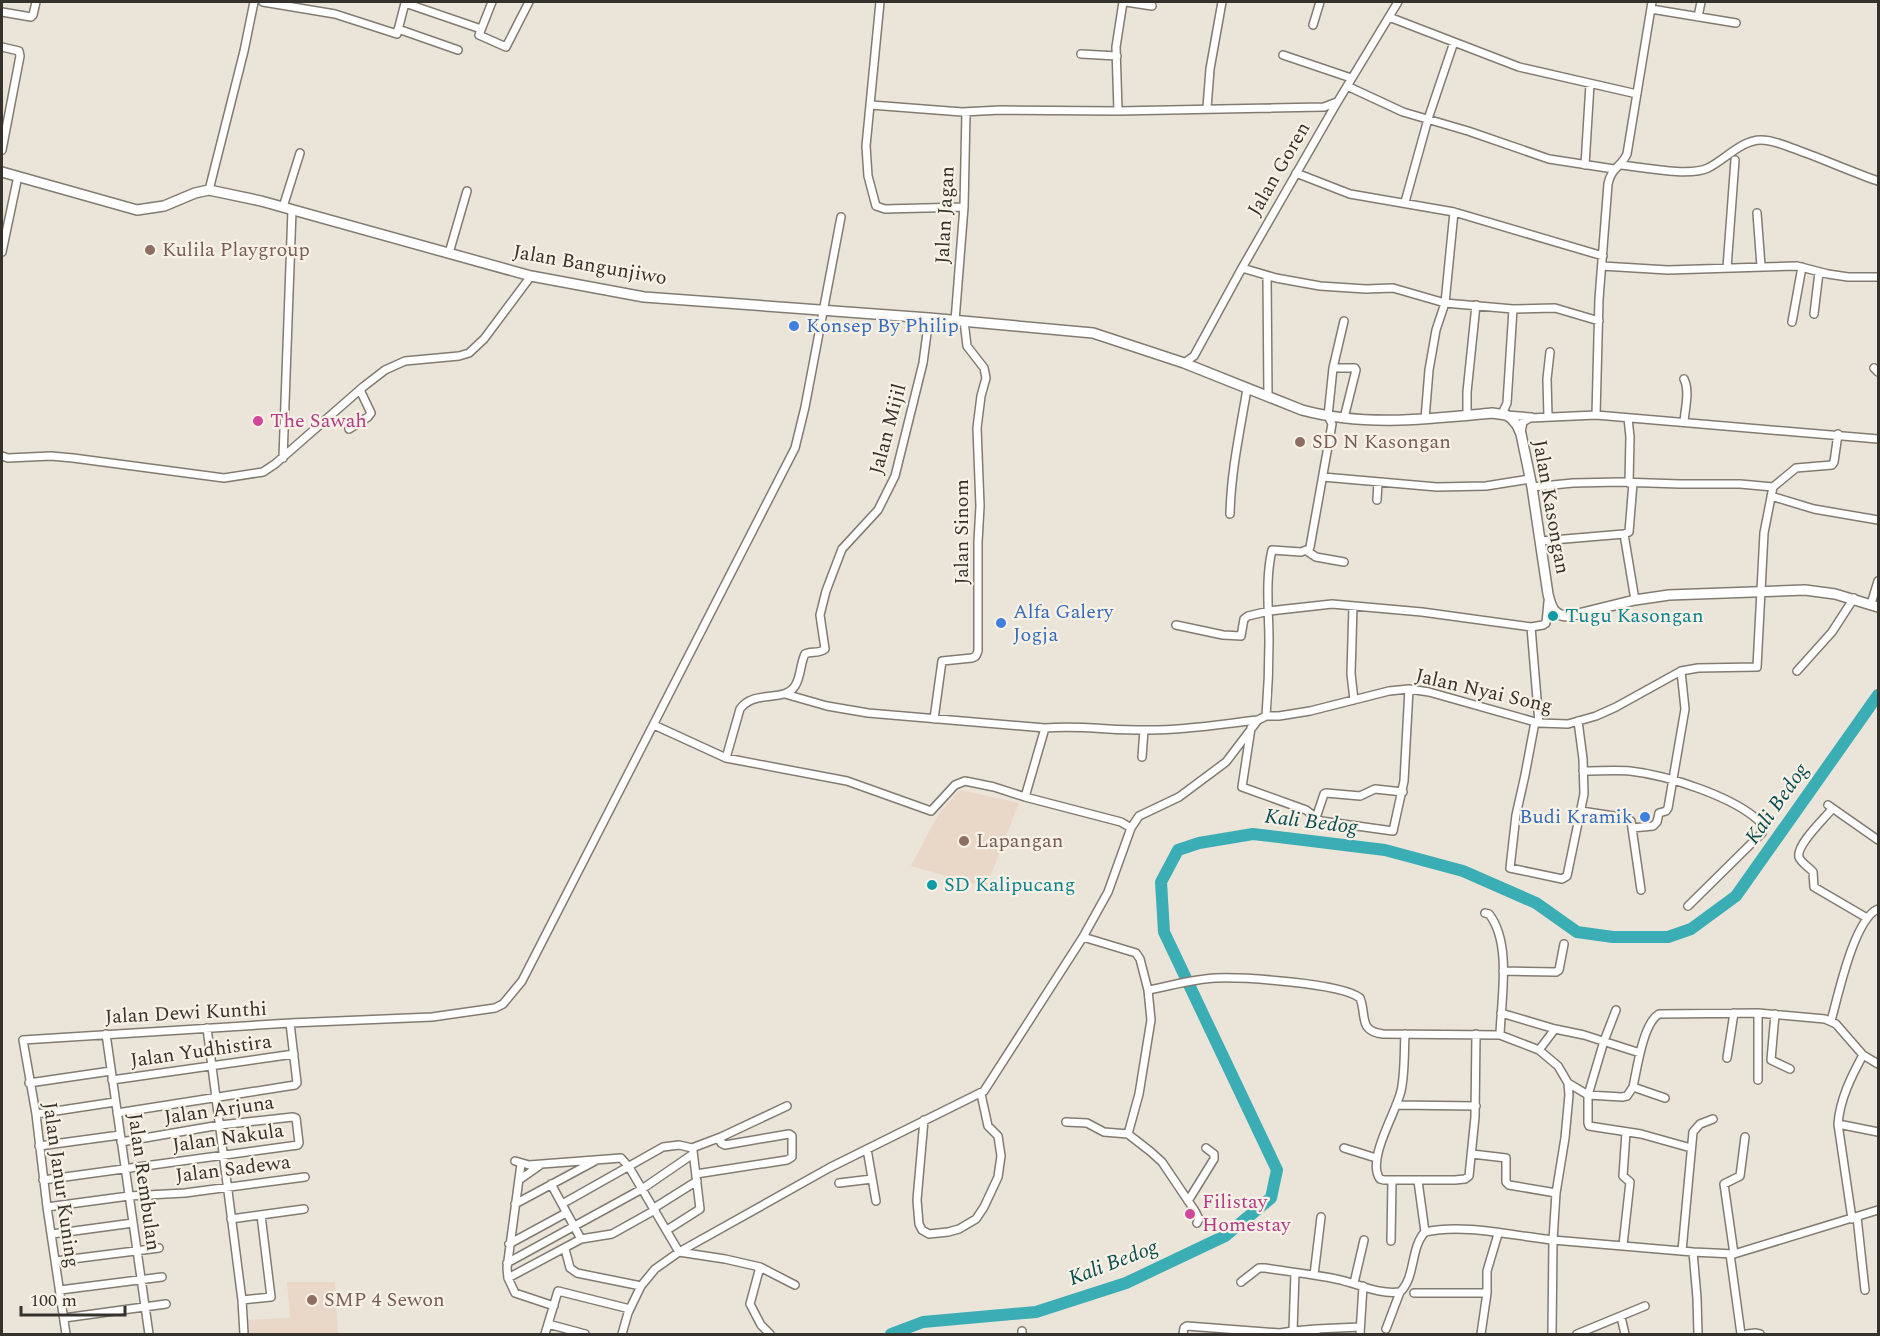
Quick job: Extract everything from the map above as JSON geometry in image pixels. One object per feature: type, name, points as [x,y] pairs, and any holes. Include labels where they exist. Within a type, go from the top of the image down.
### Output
[{"type":"main road","name":"Jalan Bangunjiwo","points":[[2,172],[137,210],[164,206],[195,193],[209,190],[253,199],[531,276],[644,297],[1094,333],[1184,363]]},
{"type":"main road","points":[[1184,363],[1302,410],[1328,416],[1382,420],[1504,415]]},
{"type":"main road","name":"Jalan Kasongan","points":[[1504,415],[1514,421],[1521,434],[1541,541],[1548,594],[1555,612],[1570,616]]},
{"type":"main road","points":[[1570,616],[1635,600],[1685,594],[1814,591],[1854,598],[1875,606]]},
{"type":"street","points":[[2,12],[31,17],[36,2]]},
{"type":"street","points":[[209,190],[254,2]]},
{"type":"street","points":[[263,2],[304,5],[397,34],[405,2],[480,29]]},
{"type":"street","points":[[431,11],[434,2]]},
{"type":"street","points":[[492,2],[480,29],[479,37],[506,47],[528,2]]},
{"type":"street","points":[[880,2],[867,134],[868,176],[876,206],[885,209],[964,207]]},
{"type":"street","points":[[1119,111],[1117,56],[1125,2],[1152,6]]},
{"type":"street","points":[[1207,108],[1210,69],[1222,2]]},
{"type":"street","points":[[1313,25],[1320,2]]},
{"type":"street","name":"Jalan Goren","points":[[1184,363],[1194,356],[1328,117],[1398,2]]},
{"type":"street","points":[[1698,17],[1701,2]]},
{"type":"street","points":[[1596,415],[1599,321],[1609,175],[1627,154],[1629,146],[1651,5],[1698,17],[1736,23]]},
{"type":"street","points":[[1389,17],[1519,68],[1637,94]]},
{"type":"street","points":[[398,29],[458,50]]},
{"type":"street","points":[[1405,202],[1428,119],[1454,42]]},
{"type":"street","points":[[2,47],[17,50],[20,53],[5,111],[2,150]]},
{"type":"street","points":[[1081,54],[1117,56]]},
{"type":"street","points":[[1283,54],[1351,78]]},
{"type":"street","points":[[1585,165],[1590,84]]},
{"type":"street","points":[[1347,86],[1403,112],[1549,159],[1585,165],[1699,171],[1706,170],[1741,146],[1761,140],[1813,155],[1878,181]]},
{"type":"street","points":[[871,105],[966,112],[1019,109],[1119,111],[1324,107],[1337,102]]},
{"type":"street","points":[[1324,107],[1328,110],[1328,117]]},
{"type":"street","name":"Jalan Jagan","points":[[959,321],[966,112]]},
{"type":"street","points":[[283,458],[288,209],[300,153]]},
{"type":"street","points":[[1727,268],[1735,160]]},
{"type":"street","points":[[1296,173],[1350,194],[1454,212],[1604,256]]},
{"type":"street","points":[[2,252],[18,176]]},
{"type":"street","points":[[449,253],[467,190]]},
{"type":"street","points":[[1425,419],[1431,358],[1444,303],[1454,212]]},
{"type":"street","points":[[1757,213],[1761,266]]},
{"type":"street","name":"Jalan Dewi Kunthi","points":[[22,1040],[290,1023],[432,1017],[484,1010],[503,1004],[522,981],[795,448],[804,415],[841,217]]},
{"type":"street","points":[[1602,266],[1668,270],[1761,266],[1802,267],[1848,278],[1878,277]]},
{"type":"street","points":[[1792,322],[1802,267]]},
{"type":"street","points":[[1242,268],[1267,276],[1320,286],[1393,288],[1444,303],[1513,309],[1555,308],[1599,321]]},
{"type":"street","points":[[1814,314],[1819,272]]},
{"type":"street","points":[[2,456],[8,458],[51,456],[73,458],[224,478],[263,472],[283,458],[385,370],[405,361],[459,357],[469,353],[484,339],[531,276]]},
{"type":"street","points":[[1267,276],[1268,397]]},
{"type":"street","points":[[1467,416],[1467,390],[1476,305]]},
{"type":"street","points":[[1513,309],[1507,403],[1504,415],[1536,417],[1596,415],[1878,439]]},
{"type":"street","name":"Jalan Mijil","points":[[785,694],[797,683],[805,654],[825,649],[820,615],[826,591],[842,549],[878,510],[895,476],[923,363],[929,318]]},
{"type":"street","name":"Jalan Sinom","points":[[934,719],[942,661],[972,658],[978,651],[980,506],[977,428],[986,378],[984,368],[967,346],[959,321]]},
{"type":"street","points":[[1307,550],[1310,547],[1332,424],[1328,416],[1333,368],[1344,321]]},
{"type":"street","points":[[1548,417],[1547,379],[1550,352]]},
{"type":"street","points":[[1194,356],[1195,367]]},
{"type":"street","points":[[1333,368],[1355,368],[1356,370],[1344,418]]},
{"type":"street","points":[[1684,378],[1687,392],[1684,422]]},
{"type":"street","points":[[1230,514],[1230,488],[1234,459],[1248,389]]},
{"type":"street","points":[[350,429],[371,413],[360,390]]},
{"type":"street","points":[[1521,434],[1526,420],[1536,417]]},
{"type":"street","points":[[1541,541],[1629,532],[1631,483],[1628,418]]},
{"type":"street","points":[[1761,593],[1764,533],[1773,487],[1796,468],[1832,465],[1838,434]]},
{"type":"street","points":[[1323,477],[1437,487],[1531,483],[1740,484],[1773,487]]},
{"type":"street","points":[[1377,500],[1378,482]]},
{"type":"street","points":[[1771,496],[1814,509],[1878,520]]},
{"type":"street","points":[[1624,534],[1635,600]]},
{"type":"street","points":[[726,758],[740,709],[745,703],[756,698],[785,694],[827,706],[868,713],[1014,727],[1071,726],[1144,730],[1223,725],[1258,720],[1266,716],[1269,664],[1268,577],[1272,550],[1307,550],[1316,557],[1344,562]]},
{"type":"street","points":[[1875,606],[1878,581]]},
{"type":"street","name":"Jalan Nyai Song","points":[[1266,716],[1310,711],[1409,689],[1429,692],[1537,722],[1561,724],[1578,722],[1616,707],[1681,671],[1698,668],[1757,667],[1761,593]]},
{"type":"street","points":[[1543,625],[1548,620],[1548,594]]},
{"type":"street","points":[[1797,671],[1832,632],[1854,598]]},
{"type":"street","points":[[1176,625],[1241,636],[1246,617],[1321,605],[1422,612],[1531,627],[1570,616]]},
{"type":"street","points":[[1353,606],[1351,674],[1354,700]]},
{"type":"street","points":[[1531,627],[1537,722],[1516,815],[1510,868],[1562,879],[1566,877],[1584,794],[1578,722]]},
{"type":"street","points":[[1632,828],[1652,827],[1656,824],[1659,813],[1666,812],[1668,808],[1686,709],[1681,671]]},
{"type":"street","points":[[1251,728],[1242,787],[1306,810],[1321,821],[1393,831],[1403,792],[1409,689]]},
{"type":"street","points":[[1121,822],[1179,797],[1226,762],[1258,720]]},
{"type":"street","points":[[654,725],[726,758],[847,781],[931,811],[961,781],[994,787],[1121,822],[1131,828]]},
{"type":"street","points":[[1025,797],[1045,728]]},
{"type":"street","points":[[1142,757],[1144,730]]},
{"type":"street","points":[[1583,771],[1630,771],[1673,780],[1738,806],[1758,820],[1763,828],[1762,833],[1688,906]]},
{"type":"street","points":[[1316,818],[1326,793],[1360,796],[1375,789],[1403,792]]},
{"type":"street","points":[[1867,918],[1814,887],[1813,872],[1798,855],[1801,844],[1830,807],[1878,840]]},
{"type":"street","points":[[1581,810],[1631,820],[1641,890]]},
{"type":"street","points":[[622,1335],[630,1309],[641,1286],[655,1269],[679,1252],[829,1168],[981,1094],[1083,937],[1108,892],[1131,828],[1139,816]]},
{"type":"street","points":[[1831,1021],[1853,944],[1867,918],[1878,909]]},
{"type":"street","points":[[1485,913],[1493,919],[1504,952],[1500,1035]]},
{"type":"street","points":[[1083,937],[1136,953],[1140,959],[1148,990],[1152,1010],[1151,1030],[1139,1094],[1128,1134]]},
{"type":"street","points":[[1503,971],[1556,972],[1564,944]]},
{"type":"street","points":[[1148,990],[1213,978],[1280,981],[1351,992],[1362,1001],[1368,1030],[1377,1034],[1500,1035],[1539,1050],[1554,1062],[1568,1083],[1588,1095],[1624,1097],[1629,1094],[1633,1087],[1640,1053],[1652,1021],[1659,1014],[1758,1013],[1818,1018],[1831,1021],[1863,1054],[1878,1064]]},
{"type":"street","points":[[1616,1010],[1588,1095],[1589,1126],[1626,1132],[1691,1148]]},
{"type":"street","points":[[1501,1013],[1584,1035],[1640,1053]]},
{"type":"street","points":[[1727,1058],[1734,1013]]},
{"type":"street","points":[[1758,1013],[1758,1080]]},
{"type":"street","points":[[1775,1014],[1771,1059],[1790,1069]]},
{"type":"street","name":"Jalan Yudhistira","points":[[216,1097],[297,1084],[290,1023]]},
{"type":"street","points":[[207,1028],[242,1300],[244,1335]]},
{"type":"street","points":[[1539,1050],[1555,1029]]},
{"type":"street","name":"Jalan Rembulan","points":[[105,1034],[149,1335]]},
{"type":"street","points":[[1405,1034],[1402,1082],[1376,1158],[1379,1178],[1418,1181],[1465,1179],[1469,1176],[1476,1106],[1476,1034]]},
{"type":"street","name":"Jalan Janur Kuning","points":[[22,1040],[36,1114],[43,1180],[66,1335]]},
{"type":"street","name":"Jalan Yudhistira","points":[[112,1080],[294,1054]]},
{"type":"street","points":[[1863,1054],[1846,1090],[1838,1124],[1865,1290]]},
{"type":"street","points":[[30,1083],[111,1071]]},
{"type":"street","points":[[1552,1335],[1553,1240],[1556,1193],[1565,1138],[1568,1083]]},
{"type":"street","points":[[1633,1087],[1665,1098]]},
{"type":"street","points":[[924,1120],[917,1200],[919,1224],[922,1230],[929,1234],[948,1232],[959,1229],[976,1219],[998,1177],[1001,1156],[998,1136],[988,1126],[981,1094]]},
{"type":"street","points":[[117,1113],[216,1097]]},
{"type":"street","points":[[36,1114],[115,1102]]},
{"type":"street","points":[[1396,1105],[1476,1106]]},
{"type":"street","points":[[507,1263],[642,1189],[693,1151],[787,1106]]},
{"type":"street","name":"Jalan Arjuna","points":[[39,1146],[121,1139],[294,1117],[299,1144]]},
{"type":"street","points":[[1682,1251],[1693,1132],[1696,1127],[1713,1119]]},
{"type":"street","points":[[1066,1122],[1087,1124],[1104,1132],[1128,1134],[1162,1162],[1198,1215],[1197,1223]]},
{"type":"street","points":[[1838,1124],[1878,1132]]},
{"type":"street","points":[[1623,1245],[1629,1182],[1623,1176],[1626,1132]]},
{"type":"street","points":[[508,1278],[581,1239],[612,1234],[655,1209],[697,1178],[787,1160],[792,1157],[791,1134],[725,1145],[720,1143],[721,1137]]},
{"type":"street","points":[[1741,1335],[1724,1184],[1740,1176],[1745,1137]]},
{"type":"street","name":"Jalan Nakula","points":[[43,1180],[299,1144]]},
{"type":"street","points":[[562,1204],[663,1147],[680,1145],[693,1151]]},
{"type":"street","points":[[1188,1201],[1214,1159],[1214,1154],[1206,1148]]},
{"type":"street","points":[[1344,1148],[1376,1158]]},
{"type":"street","points":[[867,1149],[876,1201]]},
{"type":"street","points":[[667,1230],[700,1209],[693,1151]]},
{"type":"street","points":[[1472,1154],[1506,1158],[1506,1182],[1509,1185],[1556,1193]]},
{"type":"street","points":[[515,1204],[600,1159]]},
{"type":"street","points":[[554,1306],[515,1293],[508,1278],[509,1244],[519,1180],[518,1162],[540,1165],[623,1159],[679,1252]]},
{"type":"street","points":[[519,1180],[540,1165]]},
{"type":"street","name":"Jalan Sadewa","points":[[47,1207],[129,1196],[184,1193],[305,1177]]},
{"type":"street","points":[[839,1183],[872,1179]]},
{"type":"street","points":[[1391,1241],[1392,1180]]},
{"type":"street","points":[[1386,1329],[1401,1292],[1406,1286],[1419,1240],[1425,1232],[1418,1181]]},
{"type":"street","points":[[551,1184],[581,1239]]},
{"type":"street","points":[[231,1219],[304,1209]]},
{"type":"street","points":[[1425,1232],[1465,1230],[1553,1240],[1732,1254],[1878,1210]]},
{"type":"street","points":[[509,1244],[566,1213]]},
{"type":"street","points":[[242,1300],[271,1297],[261,1215]]},
{"type":"street","points":[[1314,1275],[1321,1217]]},
{"type":"street","points":[[52,1234],[133,1223]]},
{"type":"street","points":[[1481,1335],[1487,1293],[1487,1271],[1498,1234]]},
{"type":"street","points":[[1354,1283],[1364,1240]]},
{"type":"street","points":[[56,1262],[159,1248]]},
{"type":"street","points":[[565,1249],[570,1268],[577,1273],[641,1286]]},
{"type":"street","points":[[679,1252],[760,1267],[795,1285]]},
{"type":"street","points":[[1693,1252],[1698,1335]]},
{"type":"street","points":[[760,1267],[750,1304],[761,1325],[770,1335]]},
{"type":"street","points":[[1241,1282],[1262,1268],[1314,1275],[1380,1291],[1401,1292]]},
{"type":"street","points":[[1293,1331],[1295,1273]]},
{"type":"street","points":[[60,1290],[162,1277]]},
{"type":"street","points":[[1183,1335],[1184,1328],[1187,1326],[1280,1333],[1360,1331],[1363,1286]]},
{"type":"street","points":[[545,1335],[557,1292],[560,1291],[630,1309]]},
{"type":"street","points":[[1414,1293],[1487,1293]]},
{"type":"street","points":[[64,1318],[166,1305]]},
{"type":"street","points":[[1577,1335],[1645,1306]]},
{"type":"street","points":[[1621,1317],[1625,1335]]},
{"type":"street","points":[[548,1324],[585,1335]]},
{"type":"street","points":[[1747,1335],[1752,1333],[1760,1335]]},
{"type":"shaded area","name":"Lapangan","points":[[960,790],[1019,803],[986,887],[911,866],[938,815]]},
{"type":"shaded area","name":"SMP 4 Sewon","points":[[287,1282],[335,1282],[338,1334],[246,1334],[245,1320],[290,1318]]},
{"type":"waterway","name":"Kali Bedog","points":[[891,1334],[923,1322],[1036,1312],[1126,1283],[1225,1236],[1271,1198],[1277,1170],[1164,932],[1161,882],[1178,850],[1199,843],[1253,834],[1385,850],[1463,871],[1536,903],[1577,932],[1613,937],[1668,937],[1691,929],[1736,896],[1878,695]]},
{"type":"place","name":"Kulila Playgroup","points":[[150,250]]},
{"type":"place","name":"Konsep By Philip","points":[[794,326]]},
{"type":"place","name":"The Sawah","points":[[258,421]]},
{"type":"place","name":"SD N Kasongan","points":[[1300,442]]},
{"type":"place","name":"Tugu Kasongan","points":[[1553,616]]},
{"type":"place","name":"Alfa Galery Jogja","points":[[1001,623]]},
{"type":"place","name":"Budi Kramik","points":[[1645,817]]},
{"type":"place","name":"Lapangan","points":[[964,841]]},
{"type":"place","name":"SD Kalipucang","points":[[932,885]]},
{"type":"place","name":"Filistay Homestay","points":[[1190,1214]]},
{"type":"place","name":"SMP 4 Sewon","points":[[312,1300]]}]
